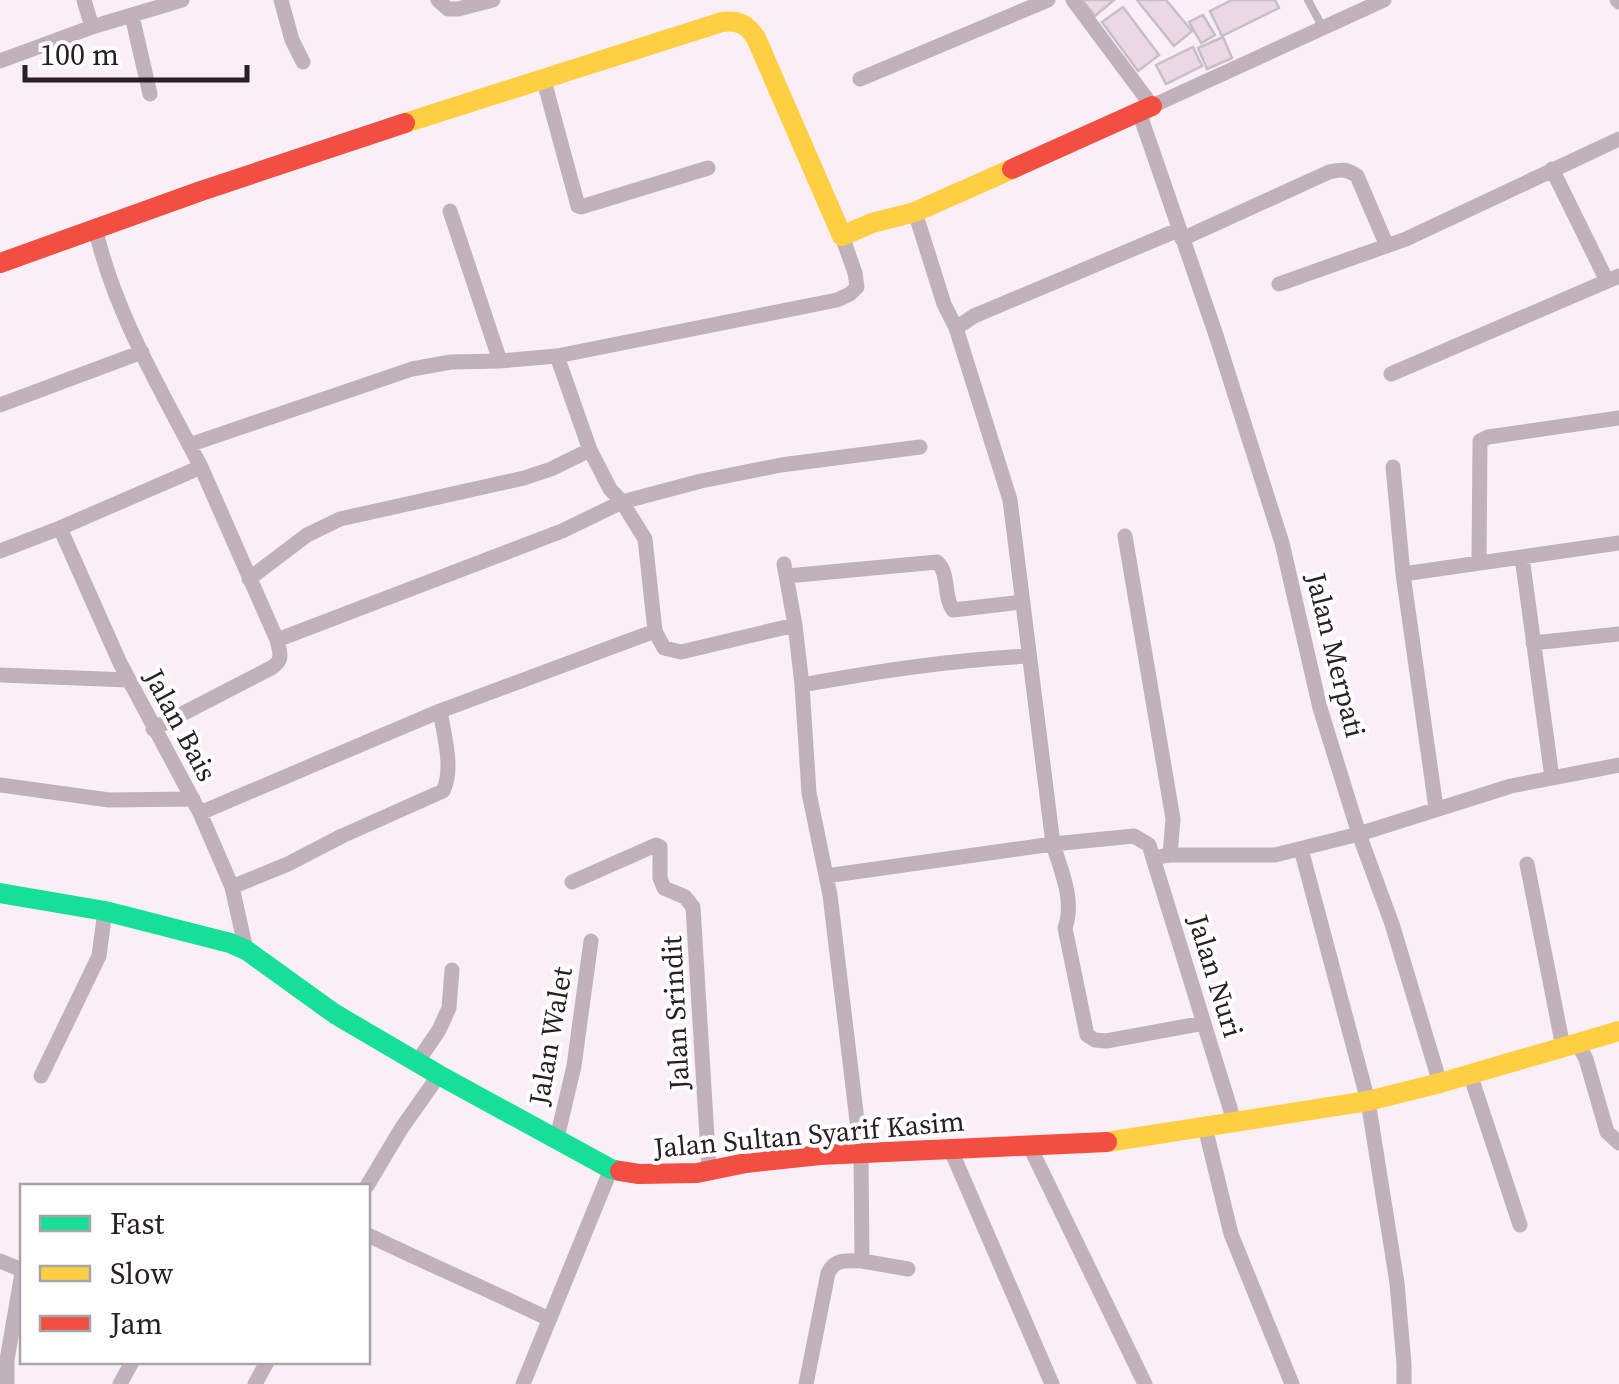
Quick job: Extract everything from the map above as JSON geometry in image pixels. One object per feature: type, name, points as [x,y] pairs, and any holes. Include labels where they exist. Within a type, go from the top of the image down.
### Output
[{"type":"street","points":[[84,0],[92,27]]},
{"type":"street","points":[[0,61],[92,27],[182,0]]},
{"type":"street","points":[[281,0],[292,40],[303,62]]},
{"type":"street","points":[[438,0],[448,10],[492,0]]},
{"type":"street","points":[[860,80],[1048,0]]},
{"type":"street","name":"Jalan Merpati","points":[[1073,0],[1146,109],[1180,235],[1282,543],[1320,708],[1440,1083]]},
{"type":"street","points":[[842,236],[915,212],[1384,0]]},
{"type":"street","points":[[132,16],[150,94]]},
{"type":"street","points":[[0,263],[431,114],[722,22],[744,22],[756,38],[842,236],[857,286],[850,294],[837,300],[557,356],[451,362],[412,369],[190,445]]},
{"type":"street","points":[[544,81],[578,206],[708,168]]},
{"type":"street","points":[[1279,284],[1406,239],[1619,139]]},
{"type":"street","points":[[1391,374],[1613,279],[1552,168]]},
{"type":"street","points":[[956,328],[974,316],[1341,169],[1357,176],[1386,246]]},
{"type":"street","points":[[450,211],[500,362]]},
{"type":"street","points":[[915,212],[1010,500],[1053,844],[1070,901],[1066,928],[1087,1035],[1106,1041],[1204,1022]]},
{"type":"street","points":[[95,227],[107,271],[142,352],[222,510],[281,657],[278,664],[153,729]]},
{"type":"street","points":[[0,406],[142,352]]},
{"type":"street","points":[[557,356],[590,450],[610,489],[645,539],[656,631],[664,648],[681,652],[796,626]]},
{"type":"street","points":[[1479,562],[1480,441],[1619,418]]},
{"type":"street","points":[[277,640],[562,531],[622,502],[781,465],[920,448]]},
{"type":"street","points":[[248,579],[308,535],[340,519],[524,478],[590,450]]},
{"type":"street","points":[[1393,467],[1403,574],[1436,808]]},
{"type":"street","points":[[0,550],[201,468]]},
{"type":"street","name":"Jalan Bais","points":[[60,528],[128,680],[196,806],[232,887],[246,950]]},
{"type":"street","name":"Jalan Nuri","points":[[1125,536],[1173,819],[1158,852],[1234,1122]]},
{"type":"street","points":[[1403,574],[1619,543]]},
{"type":"street","points":[[1522,557],[1552,778]]},
{"type":"street","points":[[862,1262],[860,1154],[830,895],[808,793],[802,685],[786,570],[937,562],[943,569],[948,604],[953,610],[1023,602]]},
{"type":"street","points":[[0,785],[108,800],[196,806],[656,631]]},
{"type":"street","points":[[1533,643],[1619,634]]},
{"type":"street","points":[[802,685],[896,668],[1029,656]]},
{"type":"street","points":[[0,674],[128,680]]},
{"type":"street","points":[[232,887],[443,792],[448,779],[440,711]]},
{"type":"street","points":[[826,876],[1134,836],[1158,852],[1256,857],[1359,834],[1511,786],[1619,765]]},
{"type":"street","name":"Jalan Srindit","points":[[572,882],[656,844],[660,848],[664,888],[693,906],[709,1170]]},
{"type":"street","points":[[1301,850],[1368,1101],[1397,1283],[1404,1384]]},
{"type":"street","points":[[1527,864],[1570,1045],[1586,1059],[1607,1132],[1619,1144]]},
{"type":"street","name":"Jalan Sultan Syarif Kasim","points":[[0,893],[106,911],[219,938],[246,950],[334,1014],[439,1075],[610,1169],[639,1174],[676,1174],[820,1155],[1104,1142],[1368,1101],[1619,1031]]},
{"type":"street","points":[[41,1076],[99,956],[106,911]]},
{"type":"street","name":"Jalan Walet","points":[[557,1138],[574,1066],[591,941]]},
{"type":"street","points":[[418,1061],[449,1008],[452,970]]},
{"type":"street","points":[[1470,1074],[1520,1225]]},
{"type":"street","points":[[368,1184],[439,1075]]},
{"type":"street","points":[[1204,1127],[1231,1234],[1292,1384]]},
{"type":"street","points":[[1030,1146],[1145,1384]]},
{"type":"street","points":[[950,1148],[1052,1384]]},
{"type":"street","points":[[523,1384],[610,1169]]},
{"type":"street","points":[[370,1236],[549,1320]]},
{"type":"street","points":[[806,1384],[830,1268],[839,1261],[908,1269]]},
{"type":"street","points":[[7,1384],[4,1359],[20,1282]]},
{"type":"lane","points":[[1308,0],[1323,28]]},
{"type":"building","points":[[1082,0],[1114,0],[1095,16]]},
{"type":"building","points":[[1137,0],[1166,0],[1192,31],[1174,46]]},
{"type":"building","points":[[1232,0],[1275,0],[1279,8],[1222,36],[1210,11]]},
{"type":"building","points":[[1123,7],[1159,55],[1138,71],[1102,22]]},
{"type":"building","points":[[1203,15],[1215,35],[1201,43],[1189,22]]},
{"type":"building","points":[[1223,37],[1232,58],[1207,69],[1198,48]]},
{"type":"building","points":[[1193,47],[1202,66],[1166,84],[1156,65]]},
{"type":"traffic: fast","points":[[0,893],[105,911],[246,950],[335,1014],[439,1075],[620,1171]]},
{"type":"traffic: slow","points":[[405,123],[722,22],[733,22],[746,26],[756,38],[842,236],[915,212],[1012,169]]},
{"type":"traffic: slow","points":[[1107,1142],[1368,1101],[1619,1031]]},
{"type":"traffic: jam","points":[[1012,169],[1152,106]]},
{"type":"traffic: jam","points":[[0,263],[405,123]]},
{"type":"traffic: jam","points":[[620,1171],[697,1173],[820,1155],[1107,1142]]}]
